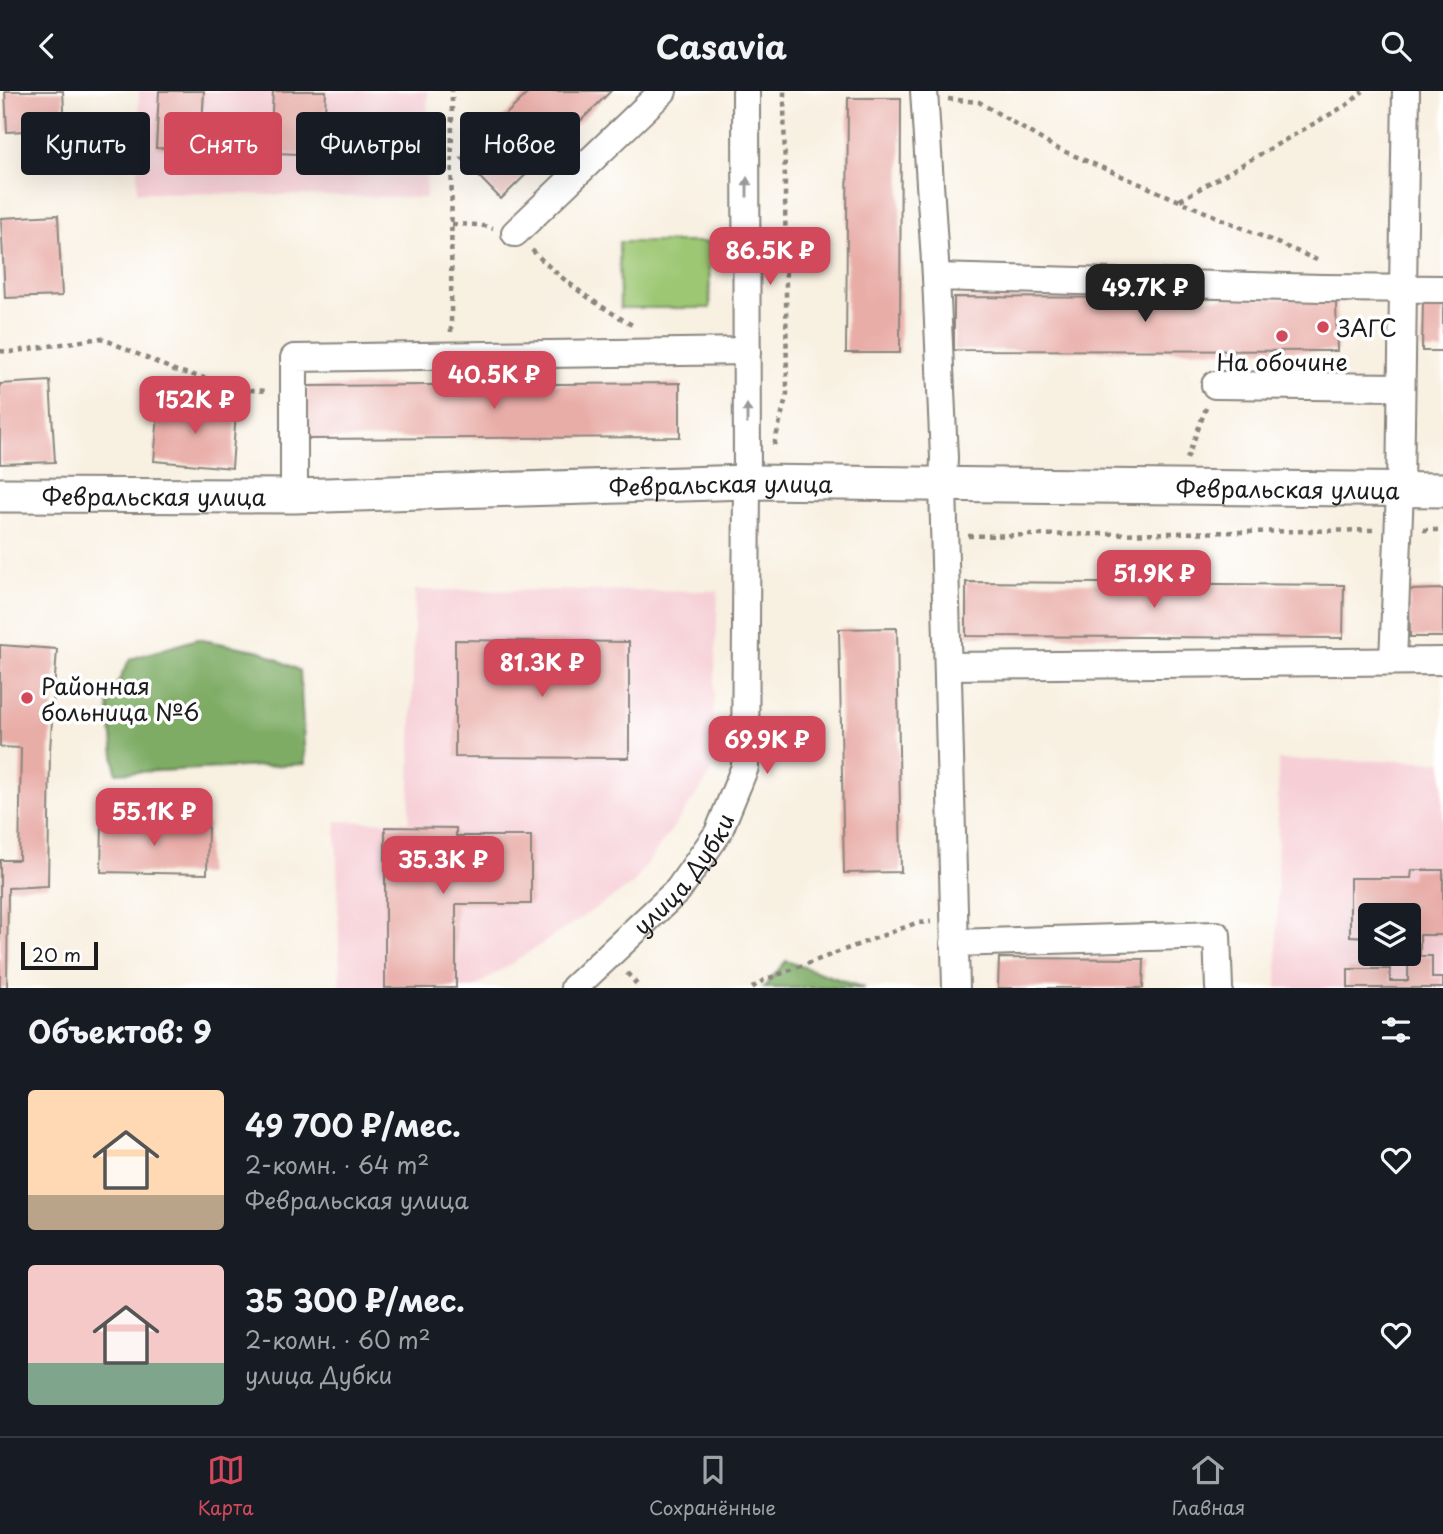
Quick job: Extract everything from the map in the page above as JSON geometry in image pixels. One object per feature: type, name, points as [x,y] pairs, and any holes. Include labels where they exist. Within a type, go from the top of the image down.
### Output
[{"type":"main road","name":"Февральская улица","points":[[0,495],[294,495],[747,482],[1443,491]]},
{"type":"street","points":[[515,233],[663,91]]},
{"type":"street","name":"улица Дубки","points":[[574,988],[678,890],[718,832],[745,767],[746,91]]},
{"type":"street","points":[[1392,661],[1400,490],[1406,91]]},
{"type":"street","points":[[933,95],[956,988]]},
{"type":"street","points":[[936,277],[1443,289]]},
{"type":"street","points":[[294,495],[294,358],[747,351]]},
{"type":"street","points":[[1215,385],[1401,387]]},
{"type":"street","points":[[948,666],[1443,661]]},
{"type":"street","points":[[954,932],[1217,936],[1219,988]]},
{"type":"path","points":[[451,355],[452,91]]},
{"type":"path","points":[[772,453],[787,394],[784,91]]},
{"type":"path","points":[[1179,201],[1350,103],[1363,91]]},
{"type":"path","points":[[933,95],[979,102],[1054,147],[1321,262]]},
{"type":"path","points":[[452,223],[479,225],[515,233],[551,269],[603,308],[640,330]]},
{"type":"path","points":[[0,351],[10,352],[101,338],[174,370],[250,390],[294,391]]},
{"type":"path","points":[[1186,460],[1215,385]]},
{"type":"path","points":[[945,536],[1443,530]]},
{"type":"path","points":[[752,988],[764,980],[916,923],[954,932]]},
{"type":"shaded area","points":[[139,91],[428,91],[428,112],[296,112],[296,175],[426,175],[426,198],[137,192],[137,175],[150,175],[150,112],[139,112]]},
{"type":"shaded area","points":[[415,590],[718,591],[711,774],[633,884],[474,988],[340,988],[336,821],[409,822]]},
{"type":"shaded area","points":[[1278,760],[1443,761],[1443,988],[1277,988]]},
{"type":"green space","points":[[619,242],[709,242],[710,308],[620,308]]},
{"type":"green space","points":[[197,639],[261,651],[300,671],[305,764],[116,773],[108,701],[130,659]]},
{"type":"green space","points":[[786,961],[864,988],[763,988]]},
{"type":"building","points":[[5,91],[63,91],[64,112],[21,112],[21,131],[7,132]]},
{"type":"building","points":[[159,91],[204,91],[203,112],[164,112],[164,148],[156,148]]},
{"type":"building","points":[[273,91],[326,91],[325,112],[296,112],[296,154],[282,153],[282,112],[272,112]]},
{"type":"building","points":[[530,91],[611,91],[580,121],[580,112],[508,112]]},
{"type":"building","points":[[848,98],[901,98],[900,353],[846,353]]},
{"type":"building","points":[[478,175],[525,175],[501,199]]},
{"type":"building","points":[[58,215],[62,296],[5,298],[1,218]]},
{"type":"building","points":[[954,297],[1336,299],[1337,351],[954,350]]},
{"type":"building","points":[[1423,299],[1443,299],[1443,351],[1422,351]]},
{"type":"building","points":[[50,381],[55,462],[0,464],[0,384]]},
{"type":"building","points":[[680,383],[680,437],[307,439],[307,386]]},
{"type":"building","points":[[159,404],[236,411],[232,468],[154,461]]},
{"type":"building","points":[[966,582],[1344,585],[1343,638],[966,636]]},
{"type":"building","points":[[1443,589],[1443,637],[1410,637],[1409,590]]},
{"type":"building","points":[[897,628],[901,872],[844,873],[839,629]]},
{"type":"building","points":[[455,640],[629,642],[629,758],[455,757]]},
{"type":"building","points":[[0,645],[57,649],[50,750],[48,886],[8,888],[7,988],[0,988],[0,860],[19,860],[21,748],[0,747]]},
{"type":"building","points":[[102,822],[208,824],[207,874],[101,872]]},
{"type":"building","points":[[385,827],[456,828],[456,836],[531,836],[531,904],[456,904],[456,988],[385,988]]},
{"type":"building","points":[[1412,870],[1443,870],[1443,935],[1421,935],[1421,903],[1358,903],[1358,936],[1350,936],[1350,878],[1411,878]]},
{"type":"building","points":[[1421,956],[1432,956],[1432,978],[1443,978],[1443,988],[1348,988],[1348,969],[1390,969],[1390,981],[1408,981],[1408,966],[1421,966]]},
{"type":"building","points":[[999,958],[1144,959],[1143,988],[998,988]]},
{"type":"place","name":"ЗАГС","points":[[1323,327]]},
{"type":"place","name":"На обочине","points":[[1282,336]]},
{"type":"place","name":"Районная больница №6","points":[[27,698]]}]
